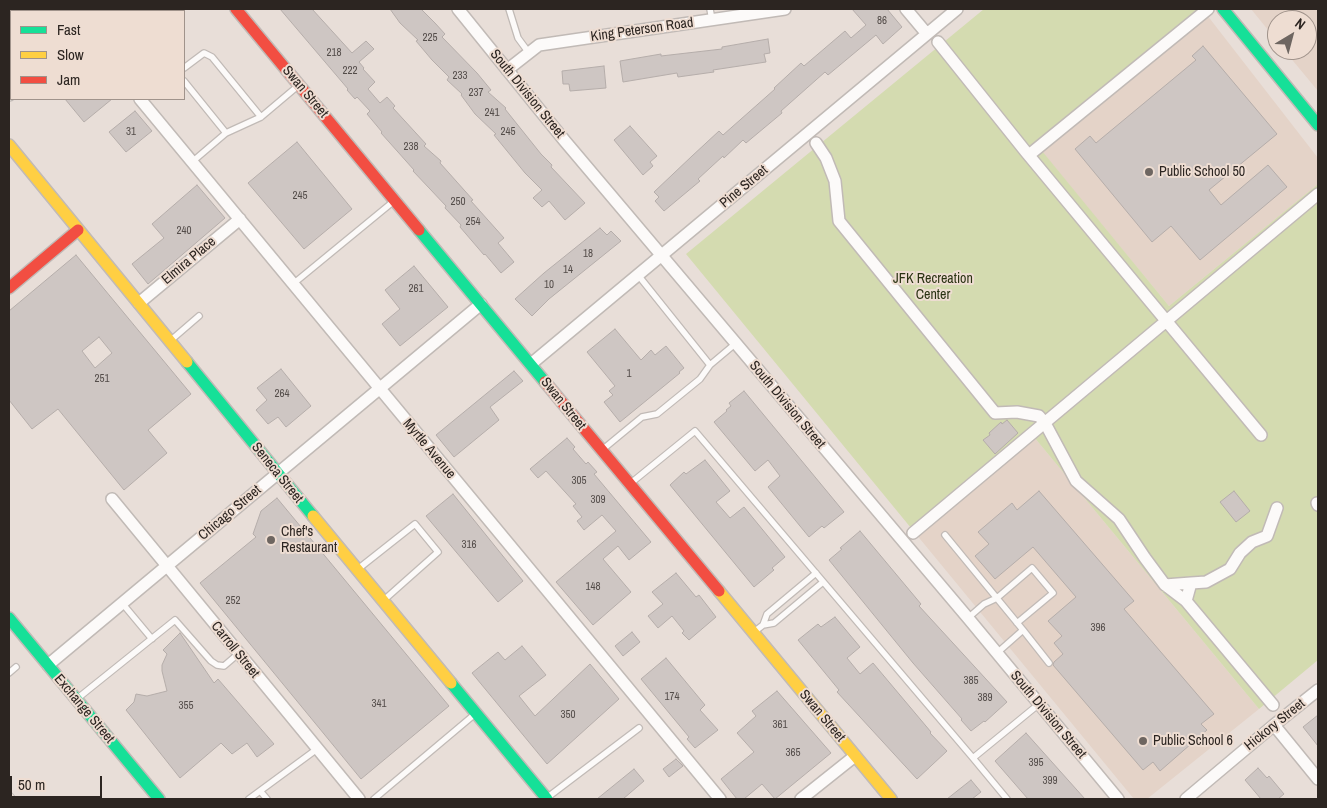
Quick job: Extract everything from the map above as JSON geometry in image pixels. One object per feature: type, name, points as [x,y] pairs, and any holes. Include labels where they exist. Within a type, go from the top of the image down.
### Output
[{"type":"main road","name":"Swan Street","points":[[236,9],[891,799]]},
{"type":"main road","points":[[1223,9],[1318,125]]},
{"type":"main road","name":"Seneca Street","points":[[9,145],[546,799]]},
{"type":"main road","points":[[9,288],[78,230]]},
{"type":"main road","name":"Exchange Street","points":[[9,618],[158,799]]},
{"type":"street","name":"South Division Street","points":[[458,9],[661,256],[968,618],[1118,799]]},
{"type":"street","name":"King Peterson Road","points":[[507,70],[539,45],[711,14],[785,9]]},
{"type":"street","points":[[906,9],[927,34]]},
{"type":"street","name":"Pine Street","points":[[530,364],[957,9]]},
{"type":"street","points":[[1029,156],[1208,9]]},
{"type":"street","points":[[938,42],[1029,156],[1261,435]]},
{"type":"street","name":"Myrtle Avenue","points":[[141,100],[720,799]]},
{"type":"street","points":[[816,143],[826,158],[834,181],[840,221],[994,413],[1016,412],[1039,416],[1076,481],[1119,518],[1165,585],[1186,601],[1273,705]]},
{"type":"street","points":[[913,533],[1318,194]]},
{"type":"street","name":"Elmira Place","points":[[139,303],[240,219]]},
{"type":"street","name":"Chicago Street","points":[[48,665],[482,304]]},
{"type":"street","name":"Carroll Street","points":[[112,499],[359,799]]},
{"type":"street","points":[[1165,585],[1206,582],[1230,569],[1240,553],[1252,542],[1267,536],[1277,508]]},
{"type":"street","points":[[1186,601],[1191,583]]},
{"type":"street","name":"Hickory Street","points":[[1186,799],[1318,690]]},
{"type":"street","points":[[1274,725],[1318,779]]},
{"type":"street","points":[[802,799],[855,756]]},
{"type":"lane","points":[[509,9],[514,31],[529,53]]},
{"type":"lane","points":[[185,67],[204,53],[212,57],[261,117]]},
{"type":"lane","points":[[185,82],[226,133]]},
{"type":"lane","points":[[192,162],[226,133],[261,117],[299,86]]},
{"type":"lane","points":[[294,284],[395,200]]},
{"type":"lane","points":[[638,275],[710,365]]},
{"type":"lane","points":[[170,341],[198,316]]},
{"type":"lane","points":[[601,450],[642,417],[657,414],[700,379],[710,365],[735,344]]},
{"type":"lane","points":[[629,484],[695,431],[1007,799]]},
{"type":"lane","points":[[357,570],[415,524],[438,552],[383,602]]},
{"type":"lane","points":[[945,534],[1050,663]]},
{"type":"lane","points":[[968,618],[984,604],[997,598],[1032,568],[1053,593],[1017,623]]},
{"type":"lane","points":[[763,625],[767,614],[816,573]]},
{"type":"lane","points":[[753,633],[763,625],[774,623],[823,582]]},
{"type":"lane","points":[[122,602],[152,639]]},
{"type":"lane","points":[[76,700],[175,620],[211,661],[217,665],[224,666],[238,654]]},
{"type":"lane","points":[[997,653],[1023,630]]},
{"type":"lane","points":[[9,673],[16,667]]},
{"type":"lane","points":[[973,758],[1039,704]]},
{"type":"lane","points":[[374,799],[476,714]]},
{"type":"lane","points":[[546,799],[639,728]]},
{"type":"lane","points":[[249,799],[317,749]]},
{"type":"lane","points":[[261,792],[267,799]]},
{"type":"shaded area","points":[[1251,9],[1318,9],[1318,91],[1292,60],[1317,60],[1317,10],[1267,10],[1267,29]]},
{"type":"shaded area","points":[[1207,15],[1318,158],[1318,184],[1169,306],[1041,151]]},
{"type":"shaded area","points":[[1029,431],[1259,709],[1147,799],[1134,799],[911,528]]},
{"type":"green space","name":"JFK Recreation Center","points":[[984,9],[1201,9],[1042,151],[1169,306],[1318,184],[1318,660],[1259,709],[1029,431],[911,528],[686,254]]},
{"type":"building","points":[[280,9],[312,9],[352,53],[366,41],[374,49],[359,62],[375,82],[368,89],[380,103],[387,97],[395,106],[393,108],[426,144],[424,146],[441,161],[440,163],[473,200],[471,201],[504,238],[498,243],[514,262],[501,273],[484,255],[445,208],[446,206],[381,133],[367,114],[370,111],[357,97],[355,99],[347,90]]},
{"type":"building","points":[[390,9],[421,9],[445,34],[442,37],[491,90],[488,92],[506,108],[541,154],[552,165],[551,167],[585,203],[565,220],[549,201],[542,207],[533,198],[542,190],[525,173],[494,135],[496,134],[475,114],[462,94],[447,80],[449,77],[432,60],[416,41],[418,40],[400,23]]},
{"type":"building","points":[[852,9],[887,9],[902,27],[883,44],[876,35],[828,75],[825,72],[781,111],[782,113],[746,143],[743,140],[724,158],[723,156],[698,179],[700,181],[664,211],[655,201],[659,197],[654,192],[719,131],[723,135],[801,63],[804,66],[845,31],[851,38],[866,25]]},
{"type":"building","points":[[768,39],[770,53],[764,54],[766,62],[713,70],[714,72],[678,77],[677,73],[623,82],[620,61],[661,54],[661,56],[722,49],[722,47]]},
{"type":"building","points":[[1203,46],[1277,134],[1209,190],[1221,205],[1268,165],[1287,187],[1200,260],[1171,226],[1152,242],[1075,149],[1090,136],[1096,143],[1196,60],[1192,56]]},
{"type":"building","points":[[604,66],[606,88],[570,91],[569,84],[563,84],[562,71]]},
{"type":"building","points":[[66,100],[111,100],[84,122]]},
{"type":"building","points":[[135,111],[152,131],[126,152],[109,132]]},
{"type":"building","points":[[630,126],[657,156],[650,162],[653,166],[643,175],[614,140]]},
{"type":"building","points":[[297,142],[352,209],[304,249],[248,183]]},
{"type":"building","points":[[197,185],[225,218],[148,284],[132,264],[164,238],[152,224]]},
{"type":"building","points":[[600,228],[607,235],[611,231],[621,241],[549,299],[532,316],[515,299]]},
{"type":"building","points":[[76,255],[191,394],[148,430],[167,453],[124,490],[58,409],[32,429],[9,400],[9,311]],"holes":[[[99,337],[112,353],[95,368],[82,351]]]},
{"type":"building","points":[[414,266],[448,307],[400,346],[382,324],[400,309],[385,290]]},
{"type":"building","points":[[615,329],[641,360],[651,350],[655,355],[666,346],[684,368],[620,422],[604,402],[613,395],[609,391],[615,386],[587,352]]},
{"type":"building","points":[[281,369],[311,406],[286,427],[278,417],[268,424],[256,410],[267,400],[257,388]]},
{"type":"building","points":[[514,371],[523,381],[490,407],[499,420],[454,457],[436,435]]},
{"type":"building","points":[[744,391],[844,512],[809,537],[768,487],[780,476],[768,460],[755,471],[714,422],[731,406],[729,403]]},
{"type":"building","points":[[1007,420],[1018,433],[995,454],[983,440],[1001,422],[1002,424]]},
{"type":"building","points":[[567,438],[575,447],[573,449],[586,464],[588,462],[597,472],[594,474],[651,542],[629,560],[618,546],[603,559],[631,592],[593,625],[556,582],[616,531],[602,515],[584,530],[577,521],[582,517],[573,506],[576,504],[546,471],[538,478],[530,469]]},
{"type":"building","points":[[705,460],[730,491],[716,502],[730,518],[744,507],[785,557],[772,568],[774,570],[754,587],[670,485],[684,472],[686,474]]},
{"type":"building","points":[[1039,491],[1134,601],[1124,609],[1214,714],[1201,724],[1207,730],[1160,771],[1153,762],[1143,770],[1053,665],[1063,654],[1054,643],[1062,636],[1048,621],[1076,597],[1033,547],[995,579],[975,556],[989,544],[978,532],[1012,503],[1017,510]]},
{"type":"building","points":[[1234,491],[1250,511],[1236,522],[1220,502]]},
{"type":"building","points":[[453,494],[523,581],[498,602],[426,516]]},
{"type":"building","points":[[277,498],[449,706],[361,779],[200,583],[256,537],[253,534],[261,511]]},
{"type":"building","points":[[860,531],[921,604],[919,606],[1007,702],[985,722],[971,731],[829,560]]},
{"type":"building","points":[[676,573],[696,597],[699,595],[716,617],[689,640],[682,633],[684,631],[672,616],[658,628],[648,616],[663,604],[652,592]]},
{"type":"building","points":[[835,617],[860,647],[847,658],[860,674],[873,663],[947,751],[917,779],[837,692],[839,690],[798,640],[818,624],[821,627]]},
{"type":"building","points":[[632,632],[640,642],[623,656],[615,646]]},
{"type":"building","points":[[180,633],[214,683],[218,679],[274,744],[257,757],[247,743],[232,754],[221,743],[180,778],[126,710],[134,702],[136,694],[147,696],[167,691],[162,665],[167,654],[163,650]]},
{"type":"building","points":[[522,646],[546,675],[519,696],[535,716],[590,664],[619,699],[547,764],[472,673],[498,652],[505,660]]},
{"type":"building","points":[[666,658],[705,705],[700,710],[718,730],[695,748],[687,739],[689,737],[641,679]]},
{"type":"building","points":[[777,691],[831,753],[775,799],[762,784],[744,799],[737,799],[721,779],[754,752],[737,733],[756,716],[752,711]]},
{"type":"building","points":[[1318,715],[1318,746],[1303,727]]},
{"type":"building","points":[[1026,733],[1085,799],[1028,799],[995,761]]},
{"type":"building","points":[[676,759],[683,766],[669,777],[663,769]]},
{"type":"building","points":[[1258,768],[1267,778],[1269,776],[1284,794],[1278,799],[1261,799],[1245,780]]},
{"type":"building","points":[[634,769],[644,781],[623,799],[597,799]]},
{"type":"building","points":[[971,780],[981,792],[972,799],[947,799]]},
{"type":"railway","points":[[9,793],[14,799]]},
{"type":"traffic: fast","points":[[1223,9],[1318,125]]},
{"type":"traffic: fast","points":[[419,230],[545,382]]},
{"type":"traffic: fast","points":[[187,362],[313,516]]},
{"type":"traffic: fast","points":[[9,618],[159,799]]},
{"type":"traffic: fast","points":[[451,683],[547,799]]},
{"type":"traffic: slow","points":[[9,145],[187,362]]},
{"type":"traffic: slow","points":[[313,516],[451,683]]},
{"type":"traffic: slow","points":[[719,591],[891,799]]},
{"type":"traffic: jam","points":[[236,9],[419,230]]},
{"type":"traffic: jam","points":[[9,288],[78,230]]},
{"type":"traffic: jam","points":[[545,382],[719,591]]},
{"type":"place","name":"Public School 50","points":[[1149,172]]},
{"type":"place","name":"Chef's Restaurant","points":[[271,540]]},
{"type":"place","name":"Public School 6","points":[[1143,741]]}]
